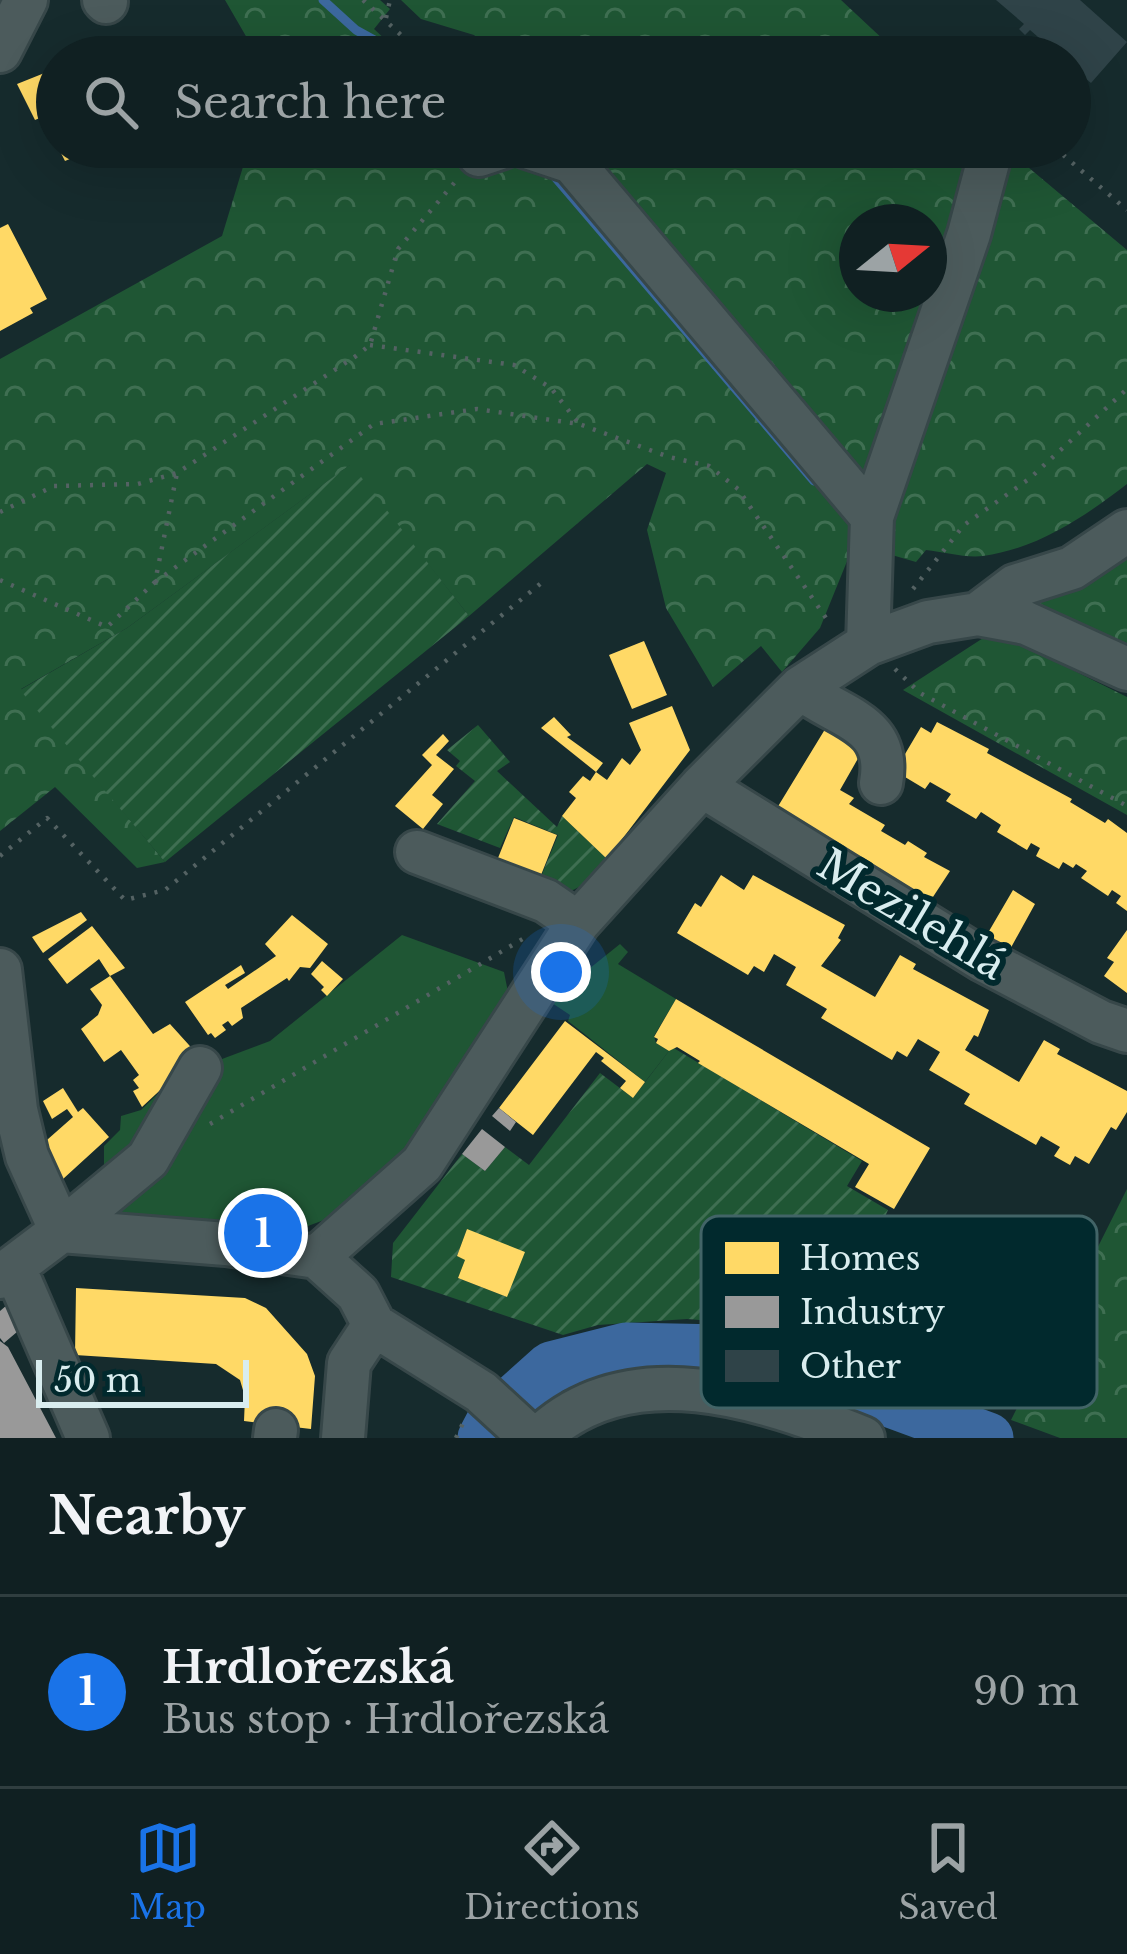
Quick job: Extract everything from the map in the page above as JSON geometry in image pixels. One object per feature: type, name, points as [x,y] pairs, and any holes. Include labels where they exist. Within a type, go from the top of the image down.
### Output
[{"type":"street","points":[[0,51],[26,0]]},
{"type":"street","points":[[577,168],[872,517]]},
{"type":"street","points":[[859,649],[872,517],[969,234],[986,168]]},
{"type":"street","points":[[978,614],[1015,586],[1072,568],[1127,531]]},
{"type":"street","points":[[317,1257],[422,1164],[578,923],[702,786],[800,688],[859,649],[928,622],[978,614],[1026,623],[1127,669]]},
{"type":"street","points":[[800,688],[867,730],[881,746],[885,759],[880,783]]},
{"type":"street","name":"Mezilehlá","points":[[702,786],[983,960],[1127,1031]]},
{"type":"street","points":[[418,852],[546,902],[578,923]]},
{"type":"street","points":[[1,971],[8,1111],[61,1231]]},
{"type":"street","points":[[88,1438],[7,1272],[148,1159],[200,1068]]},
{"type":"street","points":[[61,1231],[226,1244],[317,1257],[358,1294],[374,1325],[481,1392],[531,1435],[608,1399],[665,1389],[701,1392]]},
{"type":"street","points":[[343,1438],[349,1363],[374,1325]]},
{"type":"street","points":[[782,1408],[863,1438]]},
{"type":"path","points":[[363,0],[403,36]]},
{"type":"path","points":[[385,20],[390,0]]},
{"type":"path","points":[[0,512],[53,486],[138,484],[177,473],[370,345],[398,249],[475,168]]},
{"type":"path","points":[[1078,168],[1127,210]]},
{"type":"path","points":[[370,345],[514,365],[550,388],[579,424]]},
{"type":"path","points":[[909,593],[964,525],[1029,479],[1127,389]]},
{"type":"path","points":[[0,580],[107,627],[155,582],[374,424],[477,409],[579,424],[669,457],[709,466],[738,489],[859,649],[920,693],[1127,806]]},
{"type":"path","points":[[155,582],[177,473]]},
{"type":"path","points":[[0,856],[47,818],[125,900],[165,890],[545,580]]},
{"type":"path","points":[[208,1125],[526,937]]},
{"type":"green space","points":[[225,0],[380,0],[390,9],[374,29],[382,36],[246,36]]},
{"type":"green space","points":[[401,0],[841,0],[880,36],[475,36],[421,19]]},
{"type":"green space","points":[[243,168],[1029,168],[1127,250],[1127,484],[1060,529],[1004,552],[962,556],[926,550],[916,562],[854,544],[820,628],[782,672],[761,646],[713,687],[666,608],[647,530],[666,473],[647,464],[469,616],[350,465],[127,628],[21,689],[165,862],[137,868],[55,787],[0,831],[0,359],[222,236]]},
{"type":"green space","points":[[351,464],[469,616],[165,862],[20,690],[127,628]]},
{"type":"green space","points":[[1127,549],[1127,652],[1029,606]]},
{"type":"green space","points":[[994,631],[1127,697],[1127,815],[903,690]]},
{"type":"green space","points":[[478,725],[510,762],[497,771],[557,827],[562,816],[607,859],[591,881],[565,894],[538,884],[558,835],[514,817],[500,848],[437,824],[475,781],[456,766],[460,761],[447,750]]},
{"type":"green space","points":[[402,935],[504,972],[508,992],[499,1029],[423,1136],[332,1217],[300,1229],[239,1229],[104,1217],[104,1146],[120,1130],[121,1116],[141,1110],[174,1078],[217,1052],[222,1059],[270,1041]]},
{"type":"green space","points":[[620,944],[628,952],[618,964],[676,999],[654,1036],[669,1051],[645,1082],[549,1001]]},
{"type":"green space","points":[[672,1047],[862,1161],[847,1186],[888,1210],[885,1216],[701,1216],[701,1320],[598,1325],[563,1335],[391,1277],[393,1243],[462,1154],[485,1171],[505,1147],[529,1165],[600,1073],[633,1098]],"holes":[[[467,1229],[507,1297],[458,1278],[465,1260],[457,1256]]]},
{"type":"green space","points":[[1127,1189],[1127,1438],[1060,1438],[1011,1420],[1017,1408],[1097,1408],[1097,1249]]},
{"type":"building: Homes","points":[[36,76],[36,120],[35,120],[17,84]]},
{"type":"building: Homes","points":[[8,224],[47,299],[30,308],[33,313],[0,331],[0,228]]},
{"type":"building: Homes","points":[[644,641],[667,695],[632,709],[609,655]]},
{"type":"building: Homes","points":[[672,706],[690,750],[607,859],[562,816],[576,798],[569,792],[583,776],[590,781],[596,772],[607,780],[622,758],[630,765],[641,750],[629,723]]},
{"type":"building: Homes","points":[[554,717],[571,735],[567,737],[603,763],[596,772],[541,728]]},
{"type":"building: Homes","points":[[937,722],[1127,833],[1127,911],[1116,903],[1121,896],[1112,890],[1108,896],[1081,878],[1087,871],[1076,864],[1073,868],[1063,862],[1059,869],[1036,856],[1040,848],[1031,843],[1027,850],[997,832],[1001,825],[981,812],[976,819],[946,801],[951,794],[930,782],[925,789],[895,771],[921,727],[931,733]]},
{"type":"building: Homes","points":[[827,726],[864,748],[840,790],[854,798],[849,804],[885,825],[881,831],[905,845],[908,841],[927,853],[924,857],[950,871],[929,903],[777,808]]},
{"type":"building: Homes","points":[[443,734],[449,741],[436,755],[454,769],[432,795],[443,804],[423,829],[395,806],[432,765],[422,755]]},
{"type":"building: Homes","points":[[514,818],[557,835],[537,885],[494,868]]},
{"type":"building: Homes","points":[[721,875],[744,890],[753,875],[845,925],[841,940],[821,966],[875,997],[900,955],[916,964],[913,969],[989,1010],[978,1037],[974,1035],[965,1050],[1019,1082],[1044,1040],[1060,1049],[1057,1054],[1127,1091],[1127,1112],[1116,1130],[1111,1127],[1089,1164],[1075,1156],[1070,1165],[1054,1156],[1060,1147],[1041,1136],[1036,1145],[964,1104],[970,1094],[929,1070],[940,1052],[918,1039],[907,1057],[897,1051],[892,1060],[821,1018],[827,1009],[786,985],[796,967],[774,954],[764,972],[754,966],[748,975],[677,933],[695,903],[701,907]]},
{"type":"building: Homes","points":[[1013,890],[1035,904],[1008,953],[985,938]]},
{"type":"building: Homes","points":[[81,912],[87,920],[43,953],[32,937]]},
{"type":"building: Homes","points":[[292,915],[328,944],[310,968],[300,967],[289,981],[241,1008],[243,1018],[232,1026],[228,1021],[222,1025],[226,1030],[215,1038],[208,1035],[185,1002],[241,965],[245,973],[225,985],[228,989],[276,956],[265,944]]},
{"type":"building: Homes","points":[[92,926],[125,968],[110,976],[99,959],[67,984],[48,959]]},
{"type":"building: Homes","points":[[1127,930],[1127,993],[1104,976],[1114,962],[1107,958]]},
{"type":"building: Homes","points":[[322,961],[343,979],[327,996],[311,974]]},
{"type":"building: Homes","points":[[110,976],[153,1034],[170,1024],[198,1055],[142,1107],[133,1091],[139,1088],[133,1080],[139,1075],[121,1050],[104,1062],[81,1029],[102,1005],[90,989]]},
{"type":"building: Homes","points":[[676,999],[930,1148],[894,1209],[855,1187],[869,1164],[677,1047],[669,1051],[656,1043],[654,1037]]},
{"type":"building: Homes","points":[[565,1021],[645,1082],[633,1098],[620,1088],[626,1081],[596,1052],[533,1135],[499,1108]]},
{"type":"building: Homes","points":[[63,1088],[78,1112],[83,1108],[109,1137],[63,1179],[39,1147],[73,1117],[67,1109],[52,1119],[43,1101]]},
{"type":"building: Homes","points":[[467,1229],[525,1252],[507,1297],[458,1278],[465,1260],[457,1256]]},
{"type":"building: Homes","points":[[76,1288],[245,1298],[266,1308],[307,1354],[315,1376],[311,1429],[244,1421],[240,1380],[216,1364],[75,1355]]},
{"type":"building: Industry","points":[[499,1108],[516,1122],[510,1131],[492,1116]]},
{"type":"building: Industry","points":[[482,1129],[505,1147],[485,1171],[462,1154]]},
{"type":"building: Industry","points":[[7,1305],[24,1326],[4,1343],[0,1311]]},
{"type":"building: Industry","points":[[0,1341],[8,1347],[56,1438],[0,1438]]},
{"type":"building: Other","points":[[996,0],[1080,0],[1127,42],[1091,83],[1091,36],[1037,36],[1030,30],[1025,35],[1019,29],[1024,24]]},
{"type":"waterway","points":[[323,0],[367,36]]},
{"type":"waterway","points":[[549,170],[814,481]]},
{"type":"waterway","points":[[483,1438],[493,1419],[551,1367],[626,1348],[701,1350]]},
{"type":"waterway","points":[[907,1408],[988,1438]]},
{"type":"place","name":"Hrdlořezská","points":[[263,1233]]}]
